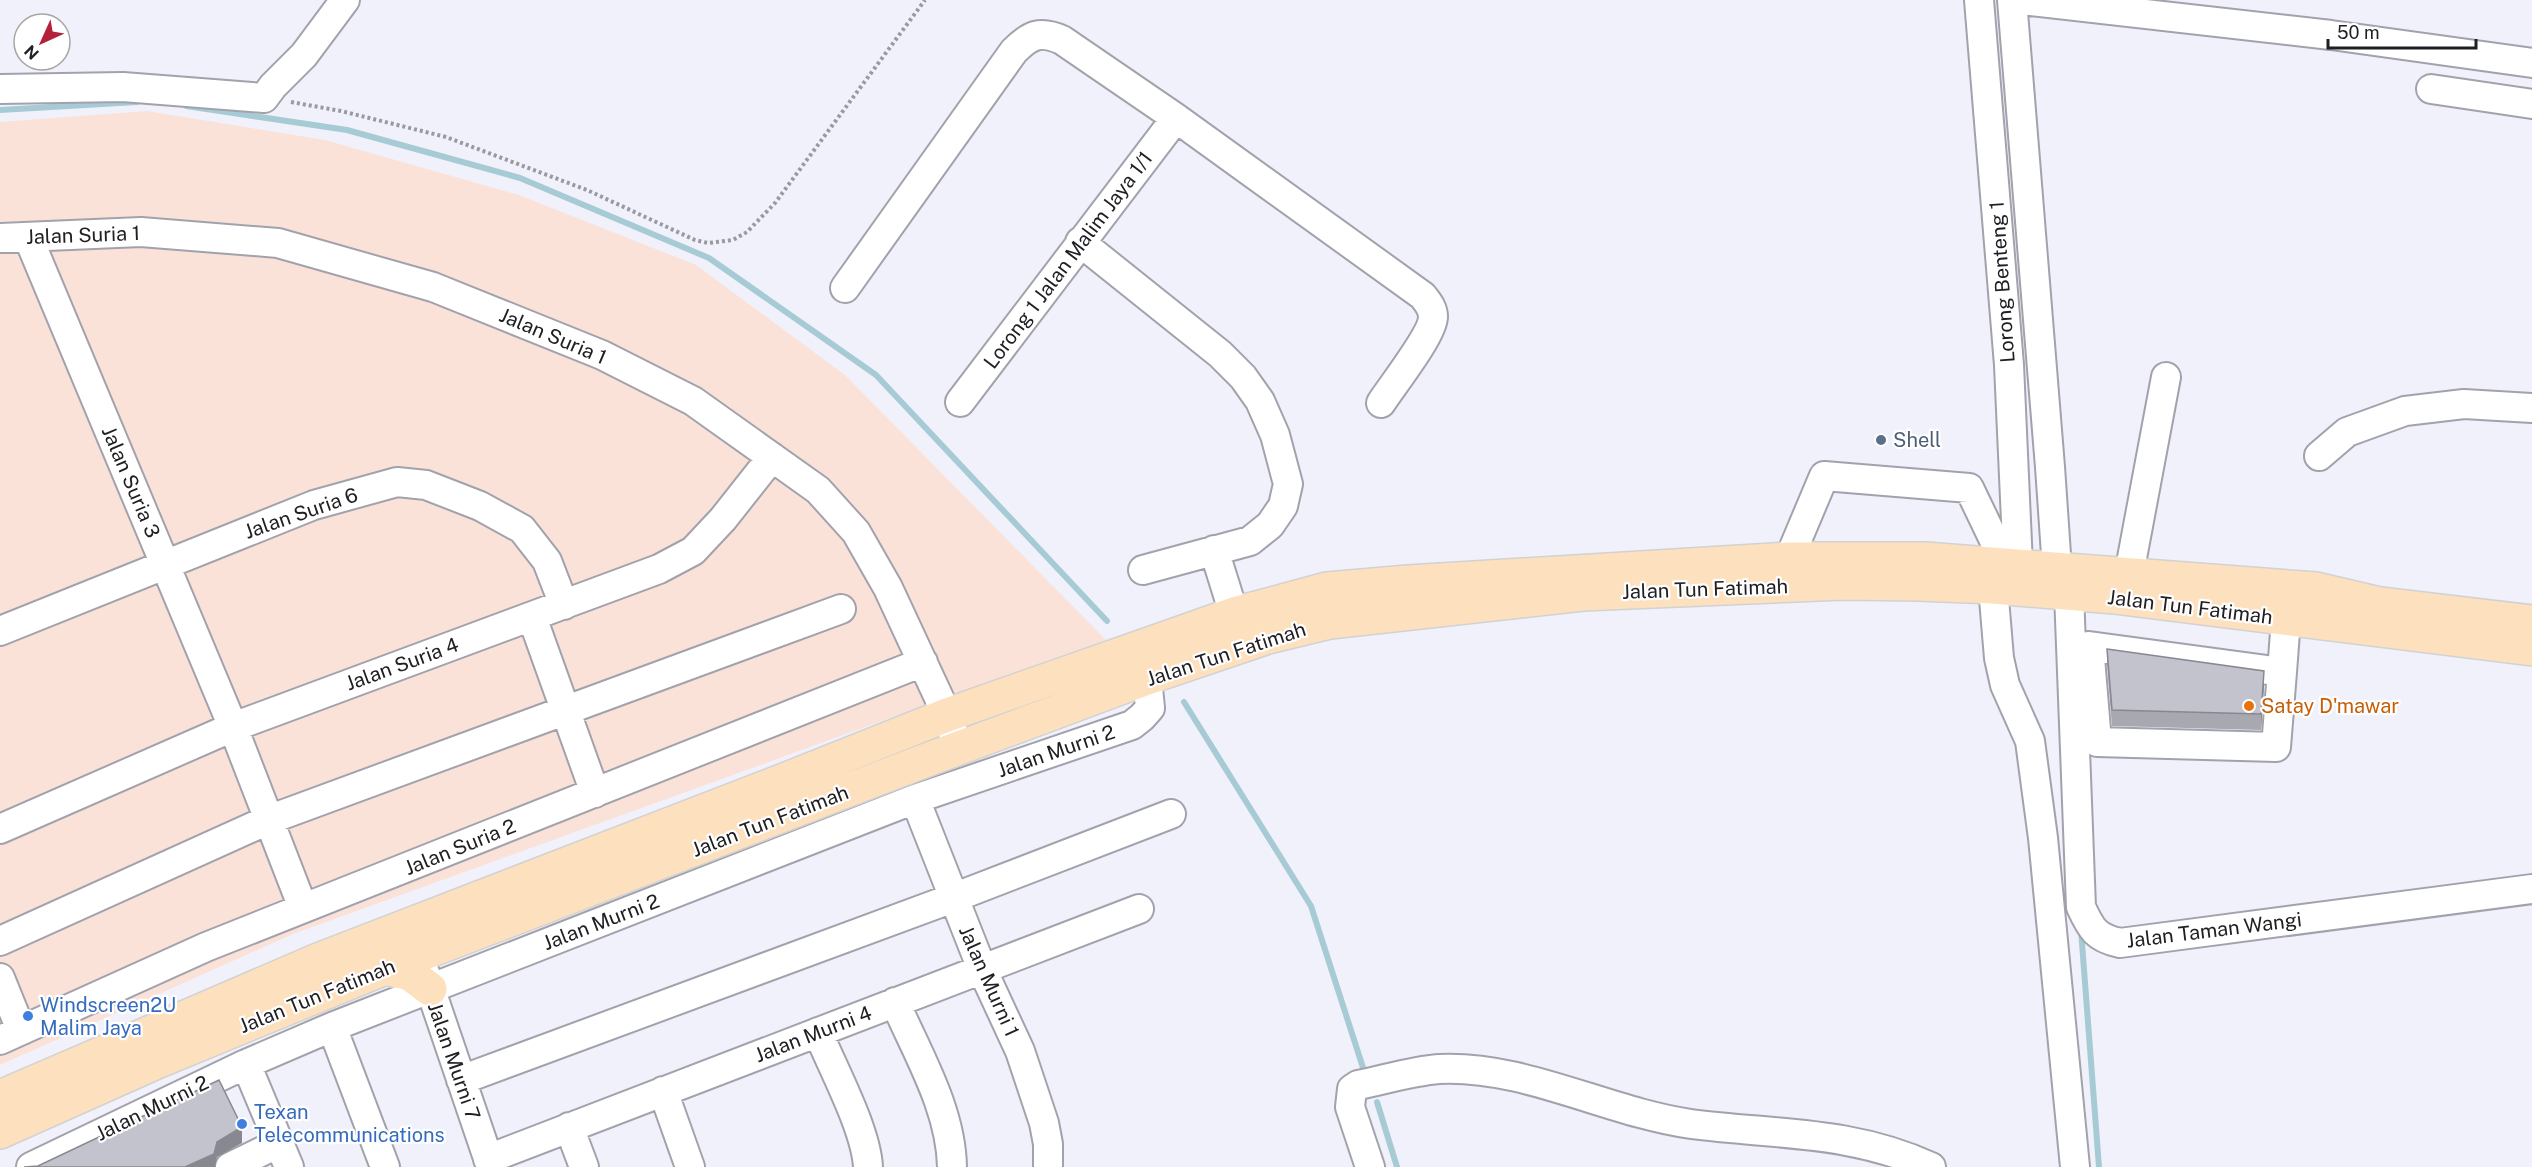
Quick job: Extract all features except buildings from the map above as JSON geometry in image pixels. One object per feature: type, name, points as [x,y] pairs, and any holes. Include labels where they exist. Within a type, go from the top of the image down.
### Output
[{"type":"main road","name":"Jalan Tun Fatimah","points":[[0,1132],[159,1061],[385,968],[415,940],[947,715],[1234,614],[1327,589],[1358,585],[1790,559],[1925,559],[2063,581],[2189,605],[2532,649]]},
{"type":"main road","name":"Jalan Tun Fatimah","points":[[0,1097],[318,960],[415,940],[959,749],[1147,678],[1268,637],[1362,617],[1583,594],[1843,584],[2006,572]]},
{"type":"main road","name":"Jalan Tun Fatimah","points":[[2063,581],[2129,574],[2316,589],[2380,604],[2532,622]]},
{"type":"main road","points":[[2316,589],[2380,589],[2532,604]]},
{"type":"main road","points":[[2301,621],[2374,643],[2532,667]]},
{"type":"main road","points":[[385,968],[410,974],[430,989]]},
{"type":"street","points":[[0,89],[123,87],[264,98],[304,55],[345,0]]},
{"type":"street","name":"Lorong Benteng 1","points":[[1979,0],[2009,365],[2006,572],[1999,658],[2005,685],[2030,741],[2042,827],[2075,1167]]},
{"type":"street","name":"Jalan Taman Wangi","points":[[2012,0],[2050,467],[2063,581],[2081,907],[2090,926],[2104,940],[2120,944],[2532,889]]},
{"type":"street","points":[[2022,0],[2331,35],[2532,63]]},
{"type":"street","points":[[845,288],[1014,51],[1024,41],[1036,35],[1049,34],[1062,40],[1176,118],[1423,296],[1432,307],[1433,318],[1428,332],[1381,403]]},
{"type":"street","points":[[2431,89],[2532,104]]},
{"type":"street","name":"Lorong 1 Jalan Malim Jaya 1/1","points":[[960,402],[1176,118]]},
{"type":"street","name":"Jalan Suria 1","points":[[14,238],[141,232],[278,243],[433,287],[612,360],[693,402],[818,490],[856,532],[888,588],[947,715],[959,749]]},
{"type":"street","name":"Jalan Suria 3","points":[[14,238],[166,564],[233,727],[303,908]]},
{"type":"street","points":[[1080,242],[1220,354],[1243,377],[1260,401],[1275,435],[1288,484],[1283,506],[1270,525],[1250,541],[1143,570]]},
{"type":"street","points":[[2129,574],[2166,377]]},
{"type":"street","points":[[2319,456],[2347,432],[2405,411],[2464,404],[2532,408]]},
{"type":"street","name":"Jalan Suria 4","points":[[0,829],[233,727],[658,569],[693,551],[723,519],[772,457]]},
{"type":"street","points":[[1790,559],[1824,476],[1969,488],[2006,572]]},
{"type":"street","name":"Jalan Suria 6","points":[[0,631],[314,505],[397,482],[426,485],[480,506],[522,529],[547,561],[564,605]]},
{"type":"street","points":[[1214,550],[1234,614]]},
{"type":"street","points":[[0,941],[268,820],[841,609]]},
{"type":"street","points":[[532,617],[595,793]]},
{"type":"street","points":[[2282,672],[2089,646],[2097,742],[2276,747],[2282,672],[2301,621]]},
{"type":"street","name":"Jalan Suria 2","points":[[11,1035],[206,947],[923,662]]},
{"type":"street","name":"Jalan Murni 2","points":[[31,1167],[246,1064],[332,1027],[915,799],[1132,725],[1150,708],[1147,678]]},
{"type":"street","name":"Jalan Murni 1","points":[[915,799],[982,969],[1020,1051],[1044,1124],[1048,1144],[1048,1167]]},
{"type":"street","points":[[460,1080],[1172,814]]},
{"type":"street","name":"Jalan Murni 4","points":[[489,1163],[569,1127],[1138,909]]},
{"type":"street","name":"Jalan Murni 7","points":[[415,940],[489,1163]]},
{"type":"street","points":[[0,978],[11,1035]]},
{"type":"street","points":[[895,1002],[945,1116],[952,1142],[952,1167]]},
{"type":"street","points":[[332,1027],[385,1167]]},
{"type":"street","points":[[818,1032],[859,1130],[867,1154],[868,1167]]},
{"type":"street","points":[[230,1167],[284,1155],[246,1064]]},
{"type":"street","points":[[1370,1167],[1350,1107],[1352,1089],[1358,1085],[1438,1069],[1514,1077],[1632,1112],[1691,1124],[1800,1133],[1860,1142],[1887,1149],[1931,1167]]},
{"type":"street","points":[[663,1091],[690,1167]]},
{"type":"street","points":[[569,1127],[584,1167]]},
{"type":"path","points":[[264,98],[341,111],[446,137],[587,190],[695,240],[720,243],[733,240],[747,232],[775,203],[925,0]]},
{"type":"shaded area","points":[[147,111],[325,140],[519,195],[696,265],[845,375],[1106,640],[293,934],[0,1065],[0,122]]},
{"type":"waterway","points":[[0,110],[137,102]]},
{"type":"waterway","points":[[186,106],[347,130],[520,178],[709,258],[876,375],[1107,621]]},
{"type":"waterway","points":[[1184,702],[1311,906],[1366,1077]]},
{"type":"waterway","points":[[2081,930],[2099,1167]]},
{"type":"waterway","points":[[1377,1102],[1397,1167]]},
{"type":"place","name":"Shell","points":[[1881,440]]},
{"type":"place","name":"Satay D'mawar","points":[[2249,706]]},
{"type":"place","name":"Windscreen2U Malim Jaya","points":[[28,1016]]},
{"type":"place","name":"Texan Telecommunications","points":[[242,1124]]}]
